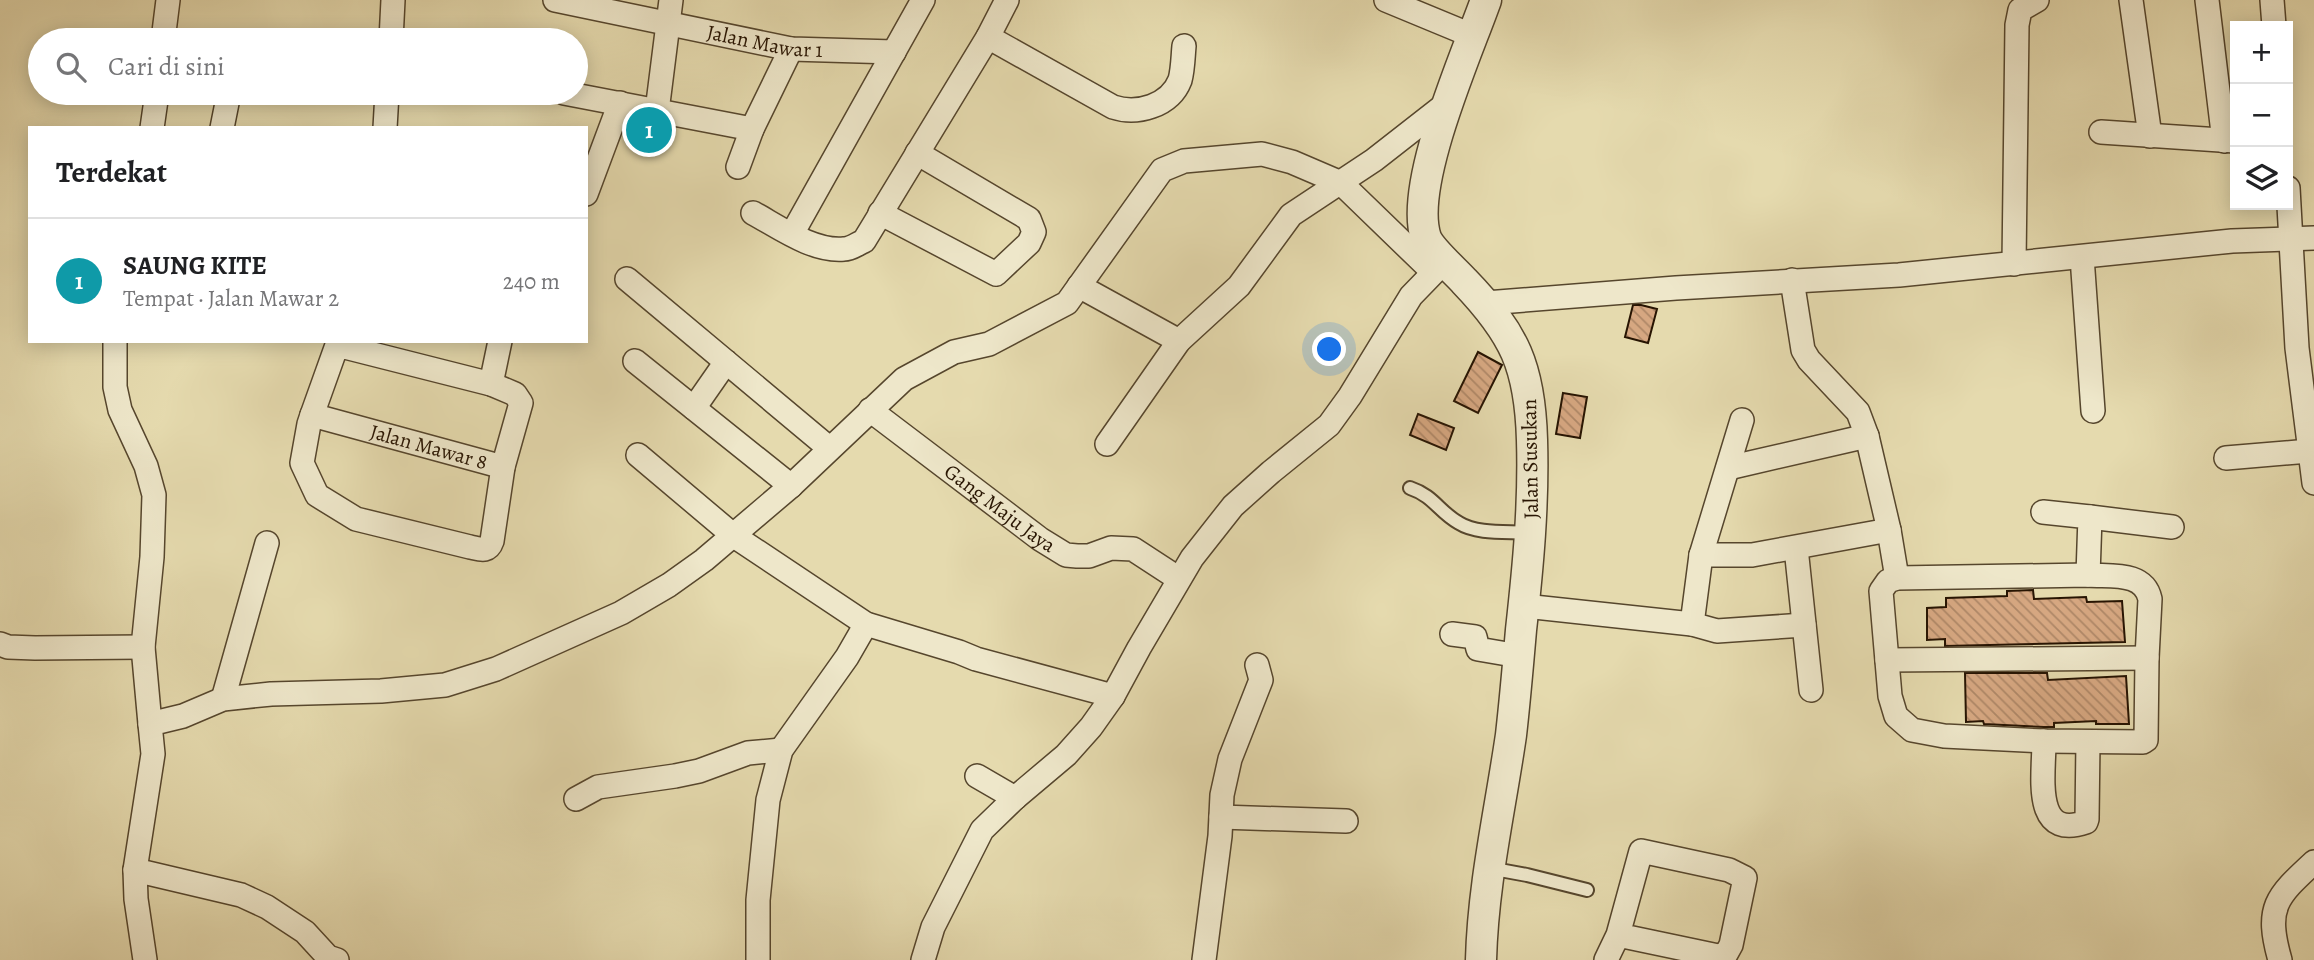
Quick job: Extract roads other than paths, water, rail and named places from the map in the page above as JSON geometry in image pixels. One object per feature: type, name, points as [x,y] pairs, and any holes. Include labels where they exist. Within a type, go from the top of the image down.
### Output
[{"type":"street","points":[[164,28],[168,0]]},
{"type":"street","points":[[392,28],[393,0]]},
{"type":"street","name":"Jalan Mawar 1","points":[[555,0],[670,11],[791,49],[894,52]]},
{"type":"street","points":[[792,234],[923,0]]},
{"type":"street","points":[[752,214],[830,249],[847,249],[864,241],[988,37],[1007,0]]},
{"type":"street","points":[[1386,0],[1473,36]]},
{"type":"street","name":"Jalan Susukan","points":[[1481,960],[1482,913],[1511,735],[1524,606],[1531,533],[1532,441],[1526,375],[1506,330],[1486,303],[1439,267],[1427,240],[1422,215],[1427,177],[1447,103],[1486,0]]},
{"type":"street","points":[[2014,264],[2017,25],[2020,9],[2037,0]]},
{"type":"street","points":[[2131,0],[2150,136]]},
{"type":"street","points":[[2101,132],[2230,141],[2207,0]]},
{"type":"street","points":[[2272,0],[2274,21]]},
{"type":"street","points":[[657,111],[670,11]]},
{"type":"street","points":[[988,37],[1113,107],[1134,111],[1154,105],[1177,85],[1184,46]]},
{"type":"street","points":[[738,167],[752,129],[791,49]]},
{"type":"street","points":[[588,97],[752,129]]},
{"type":"street","points":[[588,183],[592,162],[620,103]]},
{"type":"street","points":[[1107,444],[1179,341],[1239,285],[1291,215],[1341,183],[1447,103]]},
{"type":"street","points":[[152,126],[155,105]]},
{"type":"street","points":[[222,126],[227,105]]},
{"type":"street","points":[[385,126],[386,105]]},
{"type":"street","points":[[880,212],[996,274],[1029,243],[1034,232],[1029,219],[917,153]]},
{"type":"street","points":[[149,718],[183,716],[223,699],[445,685],[496,669],[621,613],[669,585],[734,536],[904,379],[954,352],[989,344],[1067,303],[1162,170],[1184,161],[1262,154],[1292,162],[1341,183],[1439,267],[1411,296],[1350,396],[1329,425],[1233,506],[1192,558],[1113,696],[1091,727],[1066,755],[1014,798],[982,830],[933,927],[923,960]]},
{"type":"street","points":[[2293,204],[2303,237],[2297,348],[2314,483]]},
{"type":"street","points":[[1486,303],[1792,280],[1899,275],[2303,237]]},
{"type":"street","points":[[2082,257],[2093,411]]},
{"type":"street","points":[[627,279],[829,448]]},
{"type":"street","points":[[1792,280],[1803,350],[1809,360],[1858,412],[1867,436],[1897,578]]},
{"type":"street","points":[[1079,286],[1179,341]]},
{"type":"street","points":[[115,343],[115,387],[120,410],[146,466],[154,495],[152,557],[143,654],[153,754],[135,870],[145,960]]},
{"type":"street","points":[[312,415],[338,343],[491,384],[515,394],[521,402],[503,467]]},
{"type":"street","points":[[491,384],[500,343]]},
{"type":"street","points":[[635,361],[791,486]]},
{"type":"street","points":[[694,408],[726,362]]},
{"type":"street","name":"Gang Maju Jaya","points":[[870,410],[1040,539],[1066,555],[1089,556],[1111,548],[1133,549],[1179,579]]},
{"type":"street","name":"Jalan Mawar 8","points":[[312,415],[503,467],[492,541],[486,550],[356,519],[317,495],[302,463],[312,415]]},
{"type":"street","points":[[1692,624],[1701,555],[1741,420]]},
{"type":"street","points":[[1728,468],[1867,436]]},
{"type":"street","points":[[2226,458],[2309,451]]},
{"type":"street","points":[[638,455],[734,536],[866,624],[976,659],[1113,696]]},
{"type":"street","points":[[2043,512],[2172,527]]},
{"type":"street","points":[[2088,575],[2090,516]]},
{"type":"street","points":[[1701,555],[1752,555],[1889,530]]},
{"type":"street","points":[[223,699],[267,543]]},
{"type":"street","points":[[1796,548],[1811,690]]},
{"type":"street","points":[[2088,575],[2133,579],[2143,584],[2150,599],[2146,740],[2088,742],[1944,736],[1912,730],[1896,716],[1891,696],[1881,591],[1888,580],[2088,575]]},
{"type":"street","points":[[1524,606],[1692,624],[1717,631],[1804,625]]},
{"type":"street","points":[[758,960],[758,900],[768,800],[781,750],[847,657],[866,624]]},
{"type":"street","points":[[1452,634],[1475,637],[1478,649],[1519,656]]},
{"type":"street","points":[[0,644],[8,647],[143,654]]},
{"type":"street","points":[[1887,660],[2147,658]]},
{"type":"street","points":[[1204,960],[1222,795],[1230,759],[1261,680],[1257,665]]},
{"type":"street","points":[[2044,741],[2047,816],[2055,824],[2073,827],[2086,822],[2087,819],[2088,742]]},
{"type":"street","points":[[576,799],[598,787],[675,776],[699,771],[748,753],[781,750]]},
{"type":"street","points":[[977,776],[1014,798]]},
{"type":"street","points":[[1221,817],[1346,821]]},
{"type":"street","points":[[1606,960],[1618,936],[1641,851],[1729,870],[1745,878],[1731,945],[1726,954],[1718,956],[1618,936]]},
{"type":"street","points":[[2280,960],[2273,935],[2273,923],[2282,892],[2314,862]]},
{"type":"street","points":[[135,870],[241,894],[305,932],[328,957],[337,960]]},
{"type":"lane","points":[[1410,488],[1424,493],[1460,524],[1473,529],[1531,533]]},
{"type":"lane","points":[[1489,868],[1587,890]]},
{"type":"place","name":"SAUNG KITE","points":[[649,130]]}]
